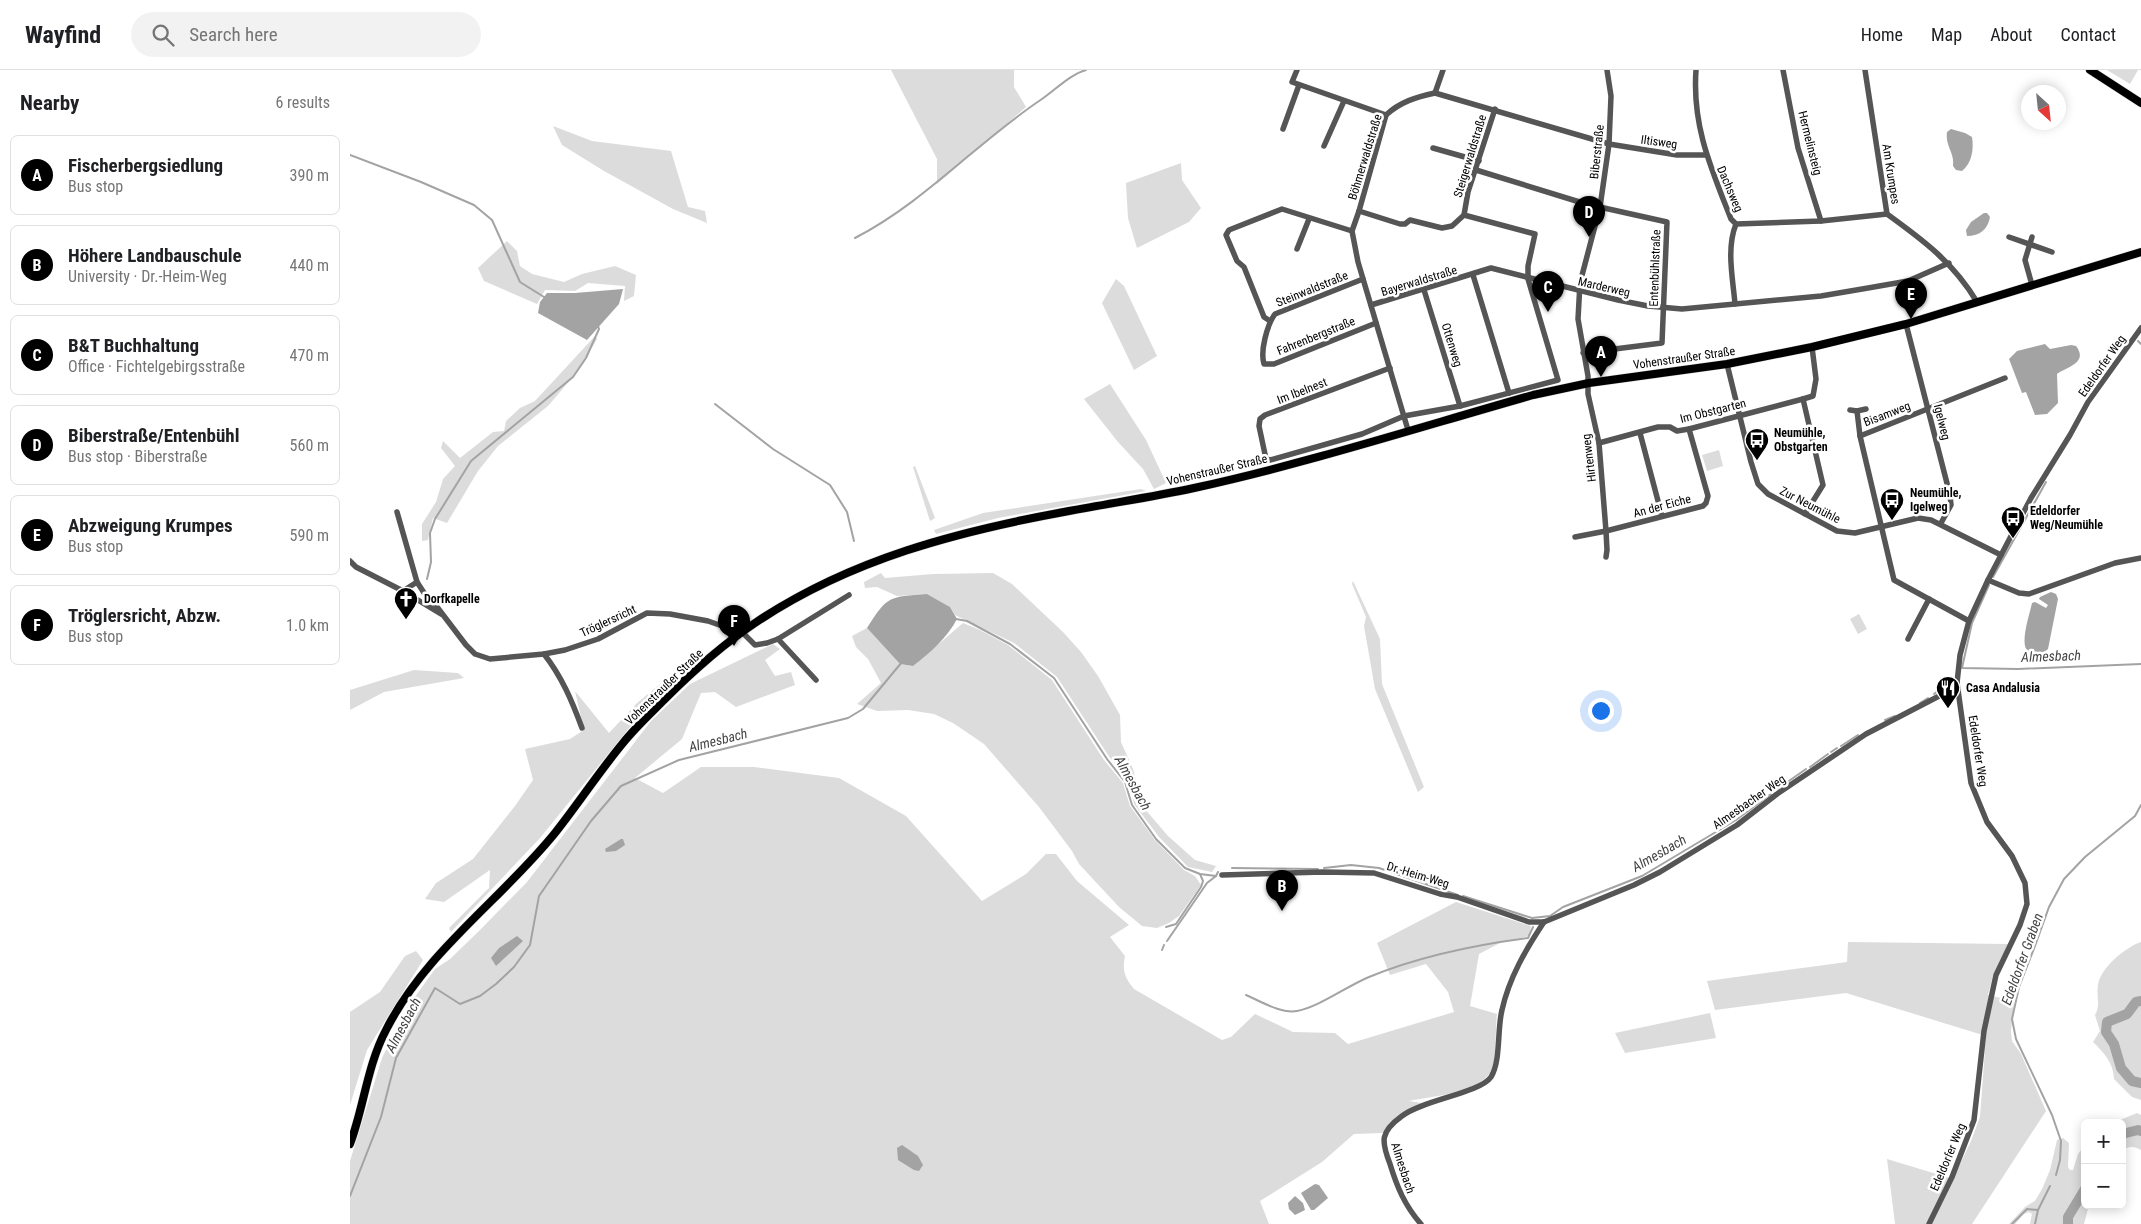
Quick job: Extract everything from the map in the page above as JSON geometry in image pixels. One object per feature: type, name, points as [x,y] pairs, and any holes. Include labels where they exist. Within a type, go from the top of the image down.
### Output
[{"type":"main road","points":[[2090,70],[2141,103]]},
{"type":"main road","name":"Vohenstraußer Straße","points":[[350,1144],[374,1060],[383,1036],[394,1014],[430,964],[455,936],[518,875],[555,833],[625,740],[686,678],[755,622],[812,589],[889,556],[934,541],[1055,514],[1236,479],[1533,395],[1589,383],[1728,364],[1812,347],[1906,324],[2141,252]]},
{"type":"street","points":[[1297,70],[1292,82],[1386,115]]},
{"type":"street","points":[[1443,70],[1435,92],[1610,144]]},
{"type":"street","name":"Biberstraße","points":[[1589,383],[1582,353],[1578,319],[1579,292],[1600,207],[1610,144],[1611,96],[1607,70]]},
{"type":"street","name":"Dachsweg","points":[[1696,70],[1694,92],[1698,126],[1706,155],[1731,219],[1736,224],[1821,221],[1887,214]]},
{"type":"street","name":"Hermelinsteig","points":[[1783,70],[1798,148],[1821,221]]},
{"type":"street","name":"Am Krumpes","points":[[1865,70],[1887,214],[1920,238],[1949,264],[1964,280],[1977,302]]},
{"type":"street","points":[[1283,129],[1299,84]]},
{"type":"street","name":"Böhmerwaldstraße","points":[[1352,231],[1386,115],[1404,102],[1435,92]]},
{"type":"street","points":[[1324,146],[1344,100]]},
{"type":"street","name":"Steigerwaldstraße","points":[[1359,211],[1400,224],[1405,224],[1410,220],[1442,228],[1452,226],[1464,215],[1468,192],[1495,110]]},
{"type":"street","name":"Iltisweg","points":[[1610,144],[1676,155],[1706,155]]},
{"type":"street","points":[[1433,148],[1479,161]]},
{"type":"street","name":"Entenbühlstraße","points":[[1476,170],[1600,207],[1666,222],[1662,343],[1582,353]]},
{"type":"street","name":"Steinwaldstraße","points":[[1270,321],[1264,317],[1244,267],[1237,261],[1226,235],[1230,230],[1282,209],[1352,231]]},
{"type":"street","points":[[1464,215],[1535,234],[1528,266],[1528,279]]},
{"type":"street","points":[[1297,249],[1309,219]]},
{"type":"street","points":[[1735,304],[1731,259],[1732,235],[1736,224]]},
{"type":"street","points":[[1352,231],[1363,279],[1408,430]]},
{"type":"street","points":[[2032,237],[2025,260],[2032,285]]},
{"type":"street","points":[[2009,238],[2052,252]]},
{"type":"street","name":"Marderweg","points":[[1473,275],[1491,268],[1579,292],[1641,305],[1664,308],[1698,308],[1821,296],[1892,284],[1908,281],[1949,264]]},
{"type":"street","points":[[1473,275],[1509,393]]},
{"type":"street","name":"Bayerwaldstraße","points":[[1371,305],[1473,275]]},
{"type":"street","name":"Steinwaldstraße","points":[[1264,364],[1262,358],[1270,321],[1275,314],[1363,279]]},
{"type":"street","name":"Vohenstraußer Straße","points":[[1266,459],[1270,460],[1362,434],[1404,416],[1460,406],[1558,380],[1528,279]]},
{"type":"street","name":"Ottenweg","points":[[1424,290],[1460,406]]},
{"type":"street","name":"Fahrenbergstraße","points":[[1264,364],[1274,364],[1376,323]]},
{"type":"street","name":"Igelweg","points":[[1906,324],[1951,504],[1941,523]]},
{"type":"street","name":"Edeldorfer Weg","points":[[1929,1224],[1952,1177],[1974,1120],[1984,1031],[1996,975],[2020,925],[2027,904],[2024,883],[2012,856],[1987,822],[1971,783],[1957,683],[1960,655],[1969,621],[2031,498],[2066,442],[2088,402],[2141,328]]},
{"type":"street","points":[[1805,514],[1823,485],[1803,399],[1813,396],[1816,379],[1812,347]]},
{"type":"street","name":"Zur Neumühle","points":[[1728,364],[1758,484],[1763,491],[1837,532],[1855,533],[1918,518],[1941,523],[2001,555]]},
{"type":"street","name":"Im Ibelnest","points":[[1266,459],[1259,426],[1260,419],[1390,368]]},
{"type":"street","name":"Bisamweg","points":[[1860,436],[2005,378]]},
{"type":"street","name":"Hirtenweg","points":[[1589,383],[1588,394],[1599,443],[1606,531],[1606,557]]},
{"type":"street","name":"Im Obstgarten","points":[[1599,443],[1658,427],[1670,427],[1677,431],[1689,429],[1803,399]]},
{"type":"street","name":"Bisamweg","points":[[1850,410],[1857,411],[1866,408]]},
{"type":"street","name":"Bisamweg","points":[[1857,411],[1860,436],[1894,580],[1969,621]]},
{"type":"street","name":"An der Eiche","points":[[1606,531],[1703,506],[1708,496],[1689,429]]},
{"type":"street","points":[[1640,433],[1662,516]]},
{"type":"street","name":"Tröglersricht","points":[[397,512],[417,582],[428,599],[434,603],[466,645],[482,657],[499,659],[565,650],[598,639],[647,613],[670,614],[708,621],[725,627],[735,638]]},
{"type":"street","points":[[1575,537],[1606,531]]},
{"type":"street","points":[[1988,580],[2019,593],[2028,594],[2115,563],[2141,558]]},
{"type":"street","name":"Tröglersricht","points":[[350,561],[356,567],[403,590],[442,615]]},
{"type":"street","points":[[403,590],[417,582]]},
{"type":"street","points":[[742,632],[755,645],[778,639],[849,595]]},
{"type":"street","points":[[1908,639],[1929,599]]},
{"type":"street","points":[[778,639],[816,680]]},
{"type":"street","points":[[544,654],[561,679],[582,728]]},
{"type":"street","name":"Almesbacher Weg","points":[[1544,922],[1634,885],[1660,872],[1737,825],[1777,794],[1866,734],[1943,694],[1957,683]]},
{"type":"street","name":"Dr.-Heim-Weg","points":[[1222,876],[1323,872],[1374,873],[1440,894],[1457,897],[1529,922],[1544,922]]},
{"type":"street","name":"Almesbach","points":[[1421,1224],[1405,1205],[1398,1188],[1386,1155],[1384,1136],[1386,1129],[1394,1121],[1419,1105],[1480,1086],[1490,1078],[1496,1063],[1499,1025],[1506,996],[1521,959],[1544,922]]},
{"type":"shaded area","points":[[891,70],[1014,70],[1014,87],[1026,107],[937,184],[937,159]]},
{"type":"shaded area","points":[[2107,70],[2138,70],[2130,84]]},
{"type":"shaded area","points":[[553,126],[592,141],[671,151],[688,207],[705,211],[707,223],[673,209],[604,171],[562,145]]},
{"type":"shaded area","points":[[1951,129],[1972,137],[1972,156],[1962,171],[1956,170],[1953,166],[1953,157],[1947,137],[1947,132]]},
{"type":"shaded area","points":[[1181,163],[1182,180],[1201,208],[1189,222],[1137,248],[1128,218],[1126,183]]},
{"type":"shaded area","points":[[1987,213],[1990,217],[1983,231],[1976,235],[1967,236],[1966,230],[1971,222]]},
{"type":"shaded area","points":[[507,241],[517,251],[520,266],[532,274],[564,282],[582,274],[615,266],[636,275],[634,296],[624,301],[625,286],[588,283],[575,291],[545,290],[537,304],[484,281],[478,268]]},
{"type":"shaded area","points":[[1116,279],[1124,286],[1157,356],[1134,370],[1102,303]]},
{"type":"shaded area","points":[[623,289],[619,304],[587,340],[538,313],[540,302],[547,293]]},
{"type":"shaded area","points":[[595,336],[597,339],[578,371],[548,406],[498,446],[478,471],[447,523],[433,518],[428,540],[422,541],[422,524],[436,502],[443,479],[455,466],[441,448],[443,441],[460,458],[493,432],[504,431],[506,421],[520,408],[535,401]]},
{"type":"shaded area","points":[[2045,344],[2050,349],[2071,345],[2076,346],[2080,357],[2075,364],[2057,374],[2058,403],[2047,414],[2035,415],[2026,392],[2022,393],[2009,359],[2017,351]]},
{"type":"shaded area","points":[[1110,384],[1146,440],[1166,483],[1154,489],[1143,469],[1118,442],[1084,399]]},
{"type":"shaded area","points":[[1719,450],[1723,466],[1707,471],[1702,455]]},
{"type":"shaded area","points":[[915,466],[935,518],[930,521],[913,467]]},
{"type":"shaded area","points":[[1141,489],[1146,491],[998,518],[936,534],[934,530],[983,513]]},
{"type":"shaded area","points":[[881,573],[885,578],[933,574],[993,573],[1012,584],[1063,632],[1081,652],[1098,676],[1120,715],[1121,742],[1133,769],[1144,808],[1168,836],[1195,860],[1216,866],[1212,872],[1188,867],[1159,837],[1134,804],[1128,780],[1110,758],[1057,677],[1014,643],[955,615],[950,607],[927,594],[897,596],[877,587],[865,588],[864,582]]},
{"type":"shaded area","points":[[1353,581],[1380,639],[1382,684],[1424,787],[1418,792],[1375,689],[1364,626],[1366,617],[1352,584]]},
{"type":"shaded area","points":[[2051,592],[2056,594],[2058,599],[2048,649],[2044,652],[2030,652],[2026,648],[2025,636],[2032,603],[2035,602],[2046,608],[2048,605],[2039,599]]},
{"type":"shaded area","points":[[927,594],[950,607],[957,619],[943,639],[913,666],[900,664],[867,628],[880,609],[891,600],[897,597]]},
{"type":"shaded area","points":[[1859,614],[1867,629],[1858,634],[1850,619]]},
{"type":"shaded area","points":[[963,623],[1008,645],[1052,680],[1104,760],[1123,783],[1130,806],[1155,840],[1184,870],[1195,876],[1201,885],[1179,916],[1157,928],[1142,926],[1119,907],[1079,864],[1072,851],[1039,807],[984,744],[953,723],[934,714],[908,710],[877,711],[857,704],[881,683],[868,659],[856,647],[852,636],[867,628],[900,664],[913,666]]},
{"type":"shaded area","points":[[773,644],[780,649],[765,660],[775,676],[791,672],[795,685],[736,707],[715,692],[701,693],[682,739],[635,778],[663,793],[701,767],[754,767],[839,778],[906,816],[982,901],[1026,874],[1046,854],[1056,854],[1077,881],[1129,925],[1110,937],[1125,956],[1125,974],[1134,989],[1222,1040],[1231,1037],[1255,1014],[1293,1032],[1335,1033],[1348,1044],[1454,1012],[1448,992],[1426,964],[1390,975],[1377,943],[1456,902],[1531,926],[1529,936],[1500,943],[1479,954],[1470,1006],[1497,1014],[1495,1056],[1492,1068],[1479,1083],[1468,1088],[1409,1101],[1428,1104],[1402,1117],[1383,1133],[1354,1134],[1322,1162],[1260,1201],[1269,1224],[350,1224],[350,1161],[382,1058],[407,1008],[435,969],[450,959],[527,882],[651,721],[690,684]]},
{"type":"shaded area","points":[[414,670],[458,673],[464,678],[384,692],[350,710],[350,690]]},
{"type":"shaded area","points":[[671,675],[674,679],[639,716],[540,838],[451,932],[449,928],[489,888],[490,870],[444,902],[425,899],[436,883],[473,859],[533,780],[525,749],[570,739],[584,730],[575,691],[609,733],[637,703]]},
{"type":"shaded area","points":[[623,839],[625,845],[616,851],[606,852],[605,849]]},
{"type":"shaded area","points":[[517,936],[523,941],[496,966],[491,958],[499,948]]},
{"type":"shaded area","points":[[1848,942],[2008,944],[1993,975],[1988,995],[2014,1001],[2012,1041],[2021,1054],[2046,1111],[1972,1224],[1895,1224],[1887,1159],[1953,1179],[1980,1117],[1986,1036],[1846,993],[1715,1010],[1707,981],[1847,962]]},
{"type":"shaded area","points":[[2141,942],[2141,1100],[2132,1097],[2114,1079],[2108,1059],[2093,1042],[2100,1031],[2095,1015],[2098,1008],[2098,985],[2100,978],[2103,972],[2121,953]]},
{"type":"shaded area","points":[[416,951],[423,960],[367,1050],[350,1105],[350,1012],[380,992],[405,956]]},
{"type":"shaded area","points":[[1710,1013],[1716,1038],[1625,1053],[1615,1033]]},
{"type":"shaded area","points":[[2137,1113],[2141,1115],[2141,1150],[2132,1147],[2126,1148],[2126,1119],[2123,1119]]},
{"type":"shaded area","points":[[2063,1138],[2069,1143],[2068,1167],[2070,1170],[2073,1170],[2081,1150],[2081,1209],[2088,1209],[2084,1224],[2030,1224],[2032,1214],[2029,1212],[2024,1214],[2015,1224],[2009,1224],[2025,1207],[2035,1201],[2042,1189],[2050,1170],[2057,1140]]},
{"type":"shaded area","points":[[902,1145],[918,1156],[923,1165],[919,1171],[898,1160],[897,1148]]},
{"type":"shaded area","points":[[1315,1184],[1319,1185],[1328,1198],[1314,1210],[1311,1210],[1301,1193]]},
{"type":"shaded area","points":[[1295,1196],[1303,1203],[1305,1210],[1295,1215],[1289,1209],[1288,1203]]},
{"type":"waterway","points":[[855,238],[905,207],[1018,116],[1069,79],[1086,70]]},
{"type":"waterway","points":[[350,155],[421,182],[474,205],[492,220],[520,282],[544,297]]},
{"type":"waterway","points":[[427,579],[431,562],[430,533],[435,519],[471,461],[573,377],[586,358],[599,329],[598,326]]},
{"type":"waterway","points":[[2138,341],[2141,344]]},
{"type":"waterway","points":[[715,404],[773,449],[830,485],[847,512],[854,541]]},
{"type":"waterway","points":[[1993,577],[2046,482]]},
{"type":"waterway","name":"Almesbach","points":[[1989,585],[1972,623],[1962,668],[2018,669],[2141,664]]},
{"type":"waterway","name":"Almesbach","points":[[956,619],[967,621],[1010,644],[1054,678],[1107,759],[1125,782],[1132,805],[1156,839],[1185,868],[1200,874],[1216,876],[1218,872]]},
{"type":"waterway","name":"Almesbach","points":[[350,1196],[381,1117],[396,1058],[435,988],[460,1004],[480,996],[514,967],[530,945],[539,896],[591,821],[621,786],[679,760],[848,718],[863,709],[902,662]]},
{"type":"waterway","name":"Almesbach","points":[[1934,694],[1938,691]]},
{"type":"waterway","name":"Almesbach","points":[[1920,703],[1928,698]]},
{"type":"waterway","name":"Almesbach","points":[[1885,720],[1895,716]]},
{"type":"waterway","name":"Almesbach","points":[[1841,746],[1858,735]]},
{"type":"waterway","name":"Almesbach","points":[[1831,752],[1837,748]]},
{"type":"waterway","name":"Almesbach","points":[[1810,767],[1828,754]]},
{"type":"waterway","name":"Almesbach","points":[[1776,790],[1806,769]]},
{"type":"waterway","name":"Almesbach","points":[[1463,896],[1532,918],[1550,916],[1563,907],[1642,876],[1736,820],[1771,794]]},
{"type":"waterway","name":"Edeldorfer Graben","points":[[2056,1175],[2060,1160],[2061,1141],[2052,1115],[2016,1039],[2012,1019],[2019,987],[2049,907],[2064,879],[2085,857],[2135,816],[2141,805]]},
{"type":"waterway","points":[[1324,868],[1351,865],[1379,868],[1458,895]]},
{"type":"waterway","points":[[1232,868],[1318,869]]},
{"type":"waterway","name":"Almesbach","points":[[1166,927],[1176,924],[1201,887],[1203,881],[1200,874]]},
{"type":"waterway","name":"Almesbach","points":[[1167,941],[1207,883],[1216,876]]},
{"type":"waterway","name":"Almesbach","points":[[1246,995],[1284,1011],[1306,1009],[1360,981],[1388,970],[1427,957],[1528,938],[1533,927]]},
{"type":"waterway","name":"Almesbach","points":[[1162,950],[1164,945]]},
{"type":"waterway","points":[[2141,1001],[2136,1002],[2127,1014],[2107,1022],[2106,1032],[2114,1044],[2121,1068],[2132,1081],[2141,1083]]},
{"type":"waterway","points":[[2126,1133],[2141,1131]]},
{"type":"waterway","name":"Edeldorfer Graben","points":[[2035,1224],[2038,1210],[2050,1186]]},
{"type":"waterway","points":[[2068,1224],[2068,1217],[2081,1196]]},
{"type":"waterway","points":[[2012,1224],[2027,1209],[2038,1210]]},
{"type":"place","name":"Biberstraße/Entenbühl","points":[[1589,237]]},
{"type":"place","name":"B&T Buchhaltung","points":[[1548,312]]},
{"type":"place","name":"Abzweigung Krumpes","points":[[1911,319]]},
{"type":"place","name":"Fischerbergsiedlung","points":[[1601,377]]},
{"type":"place","name":"Neumühle, Obstgarten","points":[[1757,461]]},
{"type":"place","name":"Neumühle, Igelweg","points":[[1892,521]]},
{"type":"place","name":"Edeldorfer Weg/Neumühle","points":[[2013,539]]},
{"type":"place","name":"Dorfkapelle","points":[[406,620]]},
{"type":"place","name":"Tröglersricht, Abzw.","points":[[734,646]]},
{"type":"place","name":"Casa Andalusia","points":[[1948,709]]},
{"type":"place","name":"Höhere Landbauschule","points":[[1282,911]]}]
